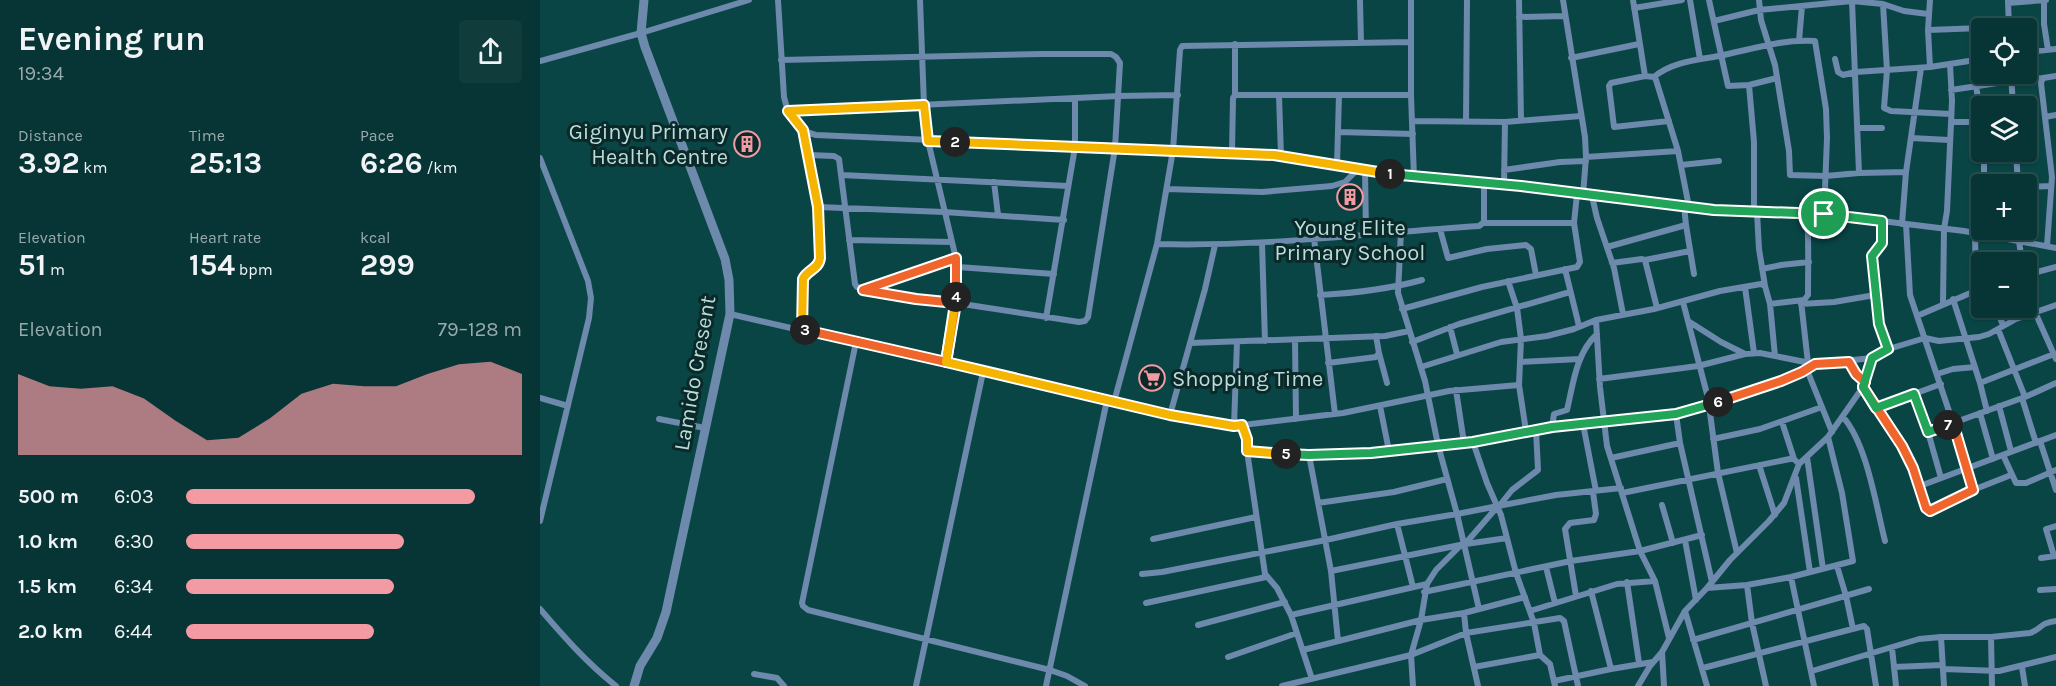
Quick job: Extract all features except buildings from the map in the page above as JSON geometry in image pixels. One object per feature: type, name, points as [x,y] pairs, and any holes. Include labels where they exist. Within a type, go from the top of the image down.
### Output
[{"type":"street","name":"Lamido Cresent","points":[[634,686],[640,666],[657,638],[666,612],[730,314],[729,280],[725,259],[641,33],[644,0]]},
{"type":"street","points":[[540,61],[749,0]]},
{"type":"street","points":[[778,0],[784,97],[788,111],[803,130],[818,207],[820,262],[803,279],[802,330]]},
{"type":"street","points":[[920,0],[924,105],[928,141],[958,267],[956,303],[946,362]]},
{"type":"street","points":[[1360,0],[1361,43]]},
{"type":"street","points":[[1412,0],[1411,95],[1414,178]]},
{"type":"street","points":[[1466,122],[1467,0]]},
{"type":"street","points":[[1519,0],[1521,120]]},
{"type":"street","points":[[1402,309],[1580,265],[1574,223],[1586,159],[1563,0]]},
{"type":"street","points":[[1633,0],[1645,76]]},
{"type":"street","points":[[1634,8],[1682,0]]},
{"type":"street","points":[[1690,0],[1700,59]]},
{"type":"street","points":[[1709,0],[1728,86],[1749,85],[1777,78]]},
{"type":"street","points":[[1759,0],[1759,10],[1777,78],[1789,151],[1790,175],[1826,176],[1906,172]]},
{"type":"street","points":[[1930,0],[1928,14],[1930,67]]},
{"type":"street","points":[[2009,18],[2008,2],[2045,0],[2044,24],[2048,50]]},
{"type":"street","points":[[1714,21],[1759,10],[1852,1],[1892,3],[1913,14],[1928,14]]},
{"type":"street","points":[[1852,1],[1858,173]]},
{"type":"street","points":[[1883,4],[1887,70],[1884,108],[1890,111],[1951,114]]},
{"type":"street","points":[[1799,41],[1802,6]]},
{"type":"street","points":[[1519,17],[1564,16]]},
{"type":"street","points":[[1928,30],[1971,29]]},
{"type":"street","points":[[1046,686],[1111,401],[1157,244],[1173,150],[1182,46],[1411,42]]},
{"type":"street","points":[[1669,121],[1616,128],[1613,125],[1610,84],[1645,76],[1654,77],[1666,69],[1700,59],[1769,44],[1816,42],[1826,109],[1824,214]]},
{"type":"street","points":[[1232,153],[1235,44]]},
{"type":"street","points":[[1571,58],[1639,44]]},
{"type":"street","points":[[2037,51],[2056,49]]},
{"type":"street","points":[[781,60],[1111,54],[1120,63],[1115,148],[1088,317],[1085,321],[1047,318],[916,299],[857,287],[837,157],[808,155]]},
{"type":"street","points":[[1835,59],[1840,74],[1921,68],[1971,61]]},
{"type":"street","points":[[1943,303],[1944,229],[1947,211],[1951,122],[1950,64]]},
{"type":"street","points":[[1921,68],[1906,172],[1904,224],[1910,294],[1941,384],[1973,490]]},
{"type":"street","points":[[2037,78],[2056,76]]},
{"type":"street","points":[[1654,77],[1681,165],[1686,225],[1694,274]]},
{"type":"street","points":[[2043,78],[2041,83],[2051,163],[2053,214],[2047,246]]},
{"type":"street","points":[[1951,90],[1984,84]]},
{"type":"street","points":[[1749,85],[1754,142],[1756,212],[1762,269],[1770,304],[1775,356]]},
{"type":"street","points":[[1976,86],[1978,96]]},
{"type":"street","points":[[1280,94],[1281,156]]},
{"type":"street","points":[[788,111],[1178,95]]},
{"type":"street","points":[[1235,95],[1411,95]]},
{"type":"street","points":[[1337,165],[1339,95]]},
{"type":"street","points":[[1047,318],[1075,147],[1076,99]]},
{"type":"street","points":[[2045,117],[2056,114]]},
{"type":"street","points":[[1412,121],[1505,122],[1581,116]]},
{"type":"street","points":[[1504,185],[1505,122]]},
{"type":"street","points":[[1951,122],[1971,122]]},
{"type":"street","points":[[1857,128],[1882,128]]},
{"type":"street","points":[[803,130],[816,135],[1281,156],[1414,178],[1504,185],[1686,207],[1824,214],[1971,233]]},
{"type":"street","points":[[1338,132],[1413,134]]},
{"type":"street","points":[[1911,138],[1949,140]]},
{"type":"street","points":[[1504,170],[1586,159],[1678,151]]},
{"type":"street","points":[[540,158],[588,281],[591,298],[589,318],[540,521]]},
{"type":"street","points":[[1681,165],[1719,160]]},
{"type":"street","points":[[1167,189],[1262,192],[1332,186],[1345,182],[1361,170]]},
{"type":"street","points":[[1361,170],[1366,234]]},
{"type":"street","points":[[841,175],[1068,186]]},
{"type":"street","points":[[994,182],[998,215]]},
{"type":"street","points":[[1483,223],[1484,183]]},
{"type":"street","points":[[2037,187],[2051,186]]},
{"type":"street","points":[[1592,196],[1612,263],[1623,315]]},
{"type":"street","points":[[818,207],[1064,220]]},
{"type":"street","points":[[1801,302],[1808,295],[1810,254],[1807,213]]},
{"type":"street","points":[[1882,221],[1882,243],[1872,256],[1879,324],[1888,349]]},
{"type":"street","points":[[1157,244],[1215,246],[1479,226],[1483,223],[1574,223]]},
{"type":"street","points":[[1607,247],[1686,225]]},
{"type":"street","points":[[1440,229],[1448,258],[1487,249],[1526,245],[1531,249],[1536,275]]},
{"type":"street","points":[[1401,231],[1398,286],[1402,309],[1428,394],[1438,445],[1479,609]]},
{"type":"street","points":[[1314,238],[1335,414]]},
{"type":"street","points":[[849,240],[952,242]]},
{"type":"street","points":[[2011,240],[2056,248]]},
{"type":"street","points":[[2016,241],[2019,252]]},
{"type":"street","points":[[1262,243],[1265,341]]},
{"type":"street","points":[[1170,415],[1215,246]]},
{"type":"street","points":[[1612,263],[1642,258],[1645,260],[1690,251]]},
{"type":"street","points":[[863,290],[956,258]]},
{"type":"street","points":[[1645,260],[1657,308]]},
{"type":"street","points":[[1762,269],[1809,262]]},
{"type":"street","points":[[958,267],[1054,274]]},
{"type":"street","points":[[2037,272],[2056,267]]},
{"type":"street","points":[[1564,269],[1579,326]]},
{"type":"street","points":[[1320,295],[1353,293],[1422,280]]},
{"type":"street","points":[[1508,281],[1518,308],[1521,339],[1519,385],[1526,431]]},
{"type":"street","points":[[1421,367],[1457,354],[1502,342],[1547,336],[1596,320],[1745,287],[1761,284],[1765,286]]},
{"type":"street","points":[[1745,287],[1754,353]]},
{"type":"street","points":[[1412,342],[1450,327],[1570,292]]},
{"type":"street","points":[[1917,316],[1971,292]]},
{"type":"street","points":[[1770,304],[1834,302],[1875,295]]},
{"type":"street","points":[[1953,299],[1980,383],[1983,412],[1993,459]]},
{"type":"street","points":[[1683,302],[1708,398],[1718,472],[1737,553]]},
{"type":"street","points":[[1707,588],[1747,585],[1791,577],[1852,563],[1854,559],[1830,434],[1810,366],[1801,302]]},
{"type":"street","points":[[2037,311],[2056,305]]},
{"type":"street","points":[[730,314],[1170,415],[1234,426],[1335,414],[1428,394],[1519,385]]},
{"type":"street","points":[[1980,383],[2055,357],[2037,316]]},
{"type":"street","points":[[1998,318],[2038,442],[2053,471],[2056,489]]},
{"type":"street","points":[[1247,451],[1309,455],[1389,452],[1473,442],[1552,427],[1676,414],[1708,406],[1781,381],[1810,366],[1872,358],[1888,349],[1925,338],[1939,341],[1979,337],[2021,318]]},
{"type":"street","points":[[1596,320],[1599,379],[1611,459],[1640,551],[1655,580],[1669,638]]},
{"type":"street","points":[[1687,320],[1745,354]]},
{"type":"street","points":[[1450,327],[1457,354]]},
{"type":"street","points":[[1190,343],[1395,335],[1409,331]]},
{"type":"street","points":[[1552,427],[1554,414],[1567,410],[1580,359],[1588,344],[1597,334]]},
{"type":"street","points":[[1376,336],[1387,382]]},
{"type":"street","points":[[1295,340],[1296,419]]},
{"type":"street","points":[[856,342],[804,591],[803,606],[808,610],[926,641],[1050,670],[1068,676],[1085,686]]},
{"type":"street","points":[[1234,426],[1237,342]]},
{"type":"street","points":[[1328,363],[1376,357],[1379,352]]},
{"type":"street","points":[[1599,379],[1698,366],[1754,353],[1775,356],[1810,366]]},
{"type":"street","points":[[1142,574],[1556,495],[1621,491],[1759,465],[1797,462],[1807,457],[1843,417],[1864,385],[1872,358]]},
{"type":"street","points":[[1520,362],[1580,359]]},
{"type":"street","points":[[1849,362],[1902,446],[1920,486],[1926,508],[1930,511],[1973,490],[2011,476]]},
{"type":"street","points":[[1937,374],[1953,369],[1975,367]]},
{"type":"street","points":[[916,686],[984,372]]},
{"type":"street","points":[[1928,432],[2056,383]]},
{"type":"street","points":[[1876,408],[1941,384]]},
{"type":"street","points":[[1456,390],[1464,443]]},
{"type":"street","points":[[1914,394],[1941,478]]},
{"type":"street","points":[[540,398],[568,406]]},
{"type":"street","points":[[1380,406],[1389,452]]},
{"type":"street","points":[[1999,406],[2011,451]]},
{"type":"street","points":[[1713,439],[1760,429],[1822,407]]},
{"type":"street","points":[[1676,414],[1680,443],[1712,582]]},
{"type":"street","points":[[1843,417],[1854,433],[1864,460],[1885,541]]},
{"type":"street","points":[[658,419],[705,428]]},
{"type":"street","points":[[1782,422],[1797,462],[1796,476],[1810,572]]},
{"type":"street","points":[[1576,596],[1566,526],[1570,523],[1594,520],[1596,514],[1583,424]]},
{"type":"street","points":[[1242,425],[1247,439],[1266,577],[1277,588],[1291,615],[1312,679]]},
{"type":"street","points":[[1413,686],[1412,655],[1427,584],[1436,570],[1464,544],[1512,490],[1538,470],[1536,430]]},
{"type":"street","points":[[1920,486],[2056,435]]},
{"type":"street","points":[[1473,442],[1487,483],[1498,505],[1516,573],[1534,623],[1540,655],[1549,663],[1555,683],[1611,669],[1653,662]]},
{"type":"street","points":[[1611,459],[1680,443]]},
{"type":"street","points":[[2003,454],[2014,482],[2020,484],[2053,471]]},
{"type":"street","points":[[1309,455],[1331,571],[1338,641]]},
{"type":"street","points":[[1807,457],[1823,569]]},
{"type":"street","points":[[1759,465],[1775,514]]},
{"type":"street","points":[[1638,686],[1662,652],[1685,611],[1775,514],[1784,503],[1796,476]]},
{"type":"street","points":[[1318,503],[1394,492],[1447,479]]},
{"type":"street","points":[[1662,504],[1673,543]]},
{"type":"street","points":[[1153,539],[1256,517]]},
{"type":"street","points":[[1397,524],[1413,587]]},
{"type":"street","points":[[2041,558],[2055,556],[2046,529],[2056,526]]},
{"type":"street","points":[[1424,592],[1571,561],[1640,551],[1702,535]]},
{"type":"street","points":[[1331,571],[1464,544],[1507,538]]},
{"type":"street","points":[[1685,540],[1696,600]]},
{"type":"street","points":[[1837,566],[1853,629]]},
{"type":"street","points":[[1546,567],[1555,603]]},
{"type":"street","points":[[1146,603],[1266,577]]},
{"type":"street","points":[[1791,577],[1814,686]]},
{"type":"street","points":[[1530,611],[1627,582],[1655,580]]},
{"type":"street","points":[[1627,582],[1639,663]]},
{"type":"street","points":[[1291,615],[1427,584]]},
{"type":"street","points":[[1747,585],[1752,623],[1766,686]]},
{"type":"street","points":[[1693,640],[1869,589]]},
{"type":"street","points":[[2040,590],[2056,589]]},
{"type":"street","points":[[1591,591],[1611,669]]},
{"type":"street","points":[[1303,650],[1525,597]]},
{"type":"street","points":[[1198,625],[1285,602]]},
{"type":"street","points":[[540,609],[570,644],[600,674],[616,686]]},
{"type":"street","points":[[1685,611],[1707,686]]},
{"type":"street","points":[[1464,613],[1466,633],[1478,686]]},
{"type":"street","points":[[1282,686],[1412,655],[1466,633],[1563,619],[1578,686]]},
{"type":"street","points":[[1812,671],[1919,639],[1991,637],[2030,633],[2041,624],[2056,621]]},
{"type":"street","points":[[1703,668],[1866,627],[1876,686]]},
{"type":"street","points":[[1228,657],[1297,633]]},
{"type":"street","points":[[1941,637],[1942,686]]},
{"type":"street","points":[[1991,637],[1992,686]]},
{"type":"street","points":[[1892,648],[1896,686]]},
{"type":"street","points":[[1662,652],[1664,686]]},
{"type":"street","points":[[1474,667],[1540,655]]},
{"type":"street","points":[[1894,668],[1943,667],[1992,671],[2022,667],[2056,657]]},
{"type":"street","points":[[2022,667],[2025,686]]},
{"type":"street","points":[[754,674],[777,678],[783,686]]},
{"type":"place","name":"Giginyu Primary Health Centre","points":[[747,144]]},
{"type":"place","name":"Young Elite Primary School","points":[[1350,197]]},
{"type":"place","name":"Shopping Time","points":[[1152,378]]},
{"type":"route","points":[[1824,214],[1714,210],[1521,186],[1414,178],[1274,155],[928,141],[924,105],[788,111],[794,122],[803,130],[818,207],[820,262],[803,279],[802,330],[946,362],[956,303],[863,290],[956,258],[958,267],[956,303],[946,362],[1170,415],[1234,426],[1242,425],[1247,439],[1247,451],[1309,455],[1403,450],[1473,442],[1552,427],[1676,414],[1708,406],[1781,381],[1815,364],[1849,362],[1856,374],[1865,382],[1863,387],[1882,417],[1902,446],[1920,486],[1926,508],[1930,511],[1934,510],[1973,490],[1953,423],[1928,432],[1914,394],[1876,408],[1863,387],[1868,374],[1872,358],[1888,349],[1879,324],[1872,256],[1882,243],[1882,221],[1824,214]]}]
